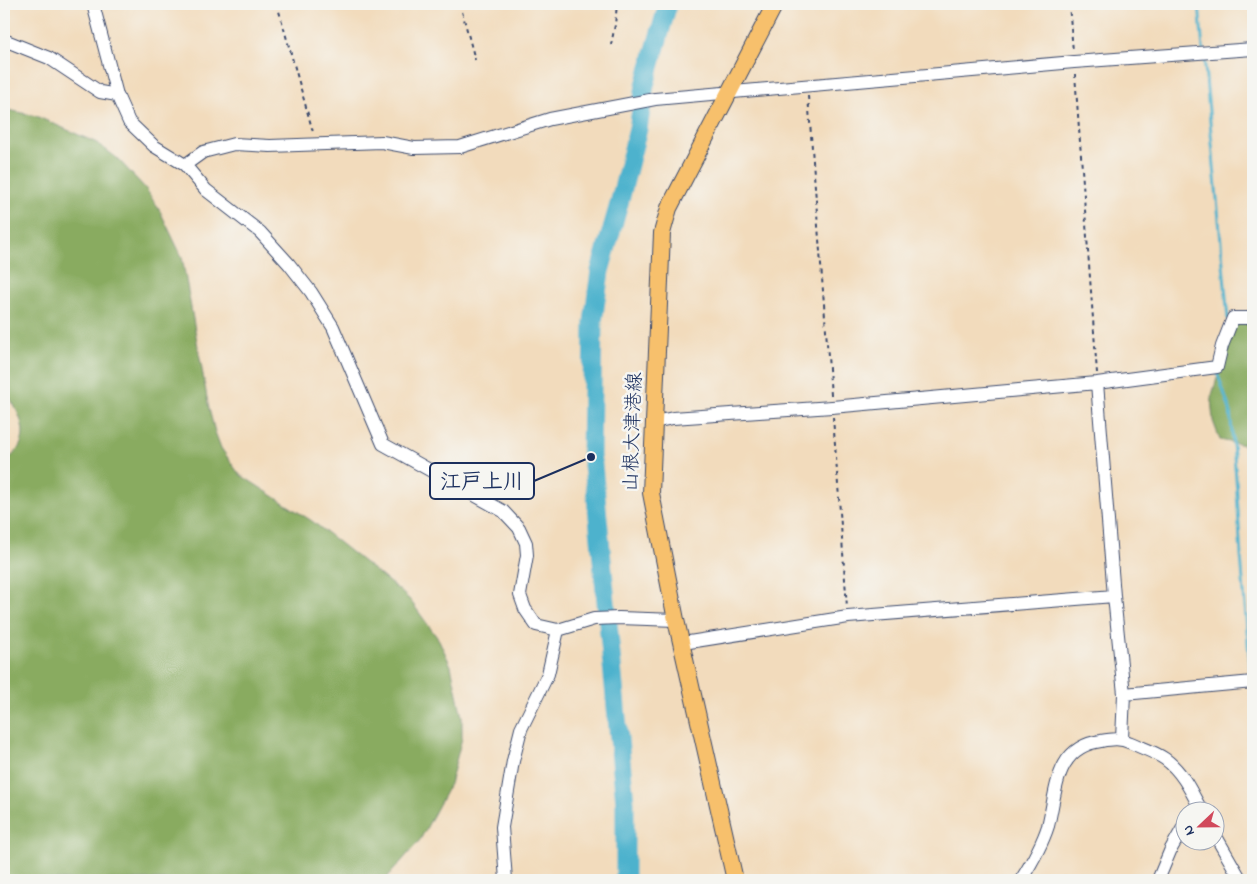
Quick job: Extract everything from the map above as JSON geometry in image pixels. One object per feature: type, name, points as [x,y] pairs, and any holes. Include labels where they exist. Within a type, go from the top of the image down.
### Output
[{"type":"main road","name":"山根大津港線","points":[[735,880],[683,644],[676,620],[651,493],[662,233],[669,208],[775,4]]},
{"type":"street","points":[[93,4],[117,95],[129,122],[154,146],[186,165],[206,190],[260,232],[289,264],[311,292],[333,327],[383,444],[503,511],[519,528],[526,542],[527,555],[520,595],[525,609],[536,625],[558,630],[594,619],[676,620]]},
{"type":"street","points":[[4,40],[49,58],[100,92],[117,95]]},
{"type":"street","points":[[186,165],[203,152],[234,144],[270,146],[382,142],[414,148],[460,147],[550,119],[655,99],[1074,62],[1253,49]]},
{"type":"street","points":[[654,422],[673,418],[832,407],[1097,383],[1217,367],[1222,346],[1234,318],[1253,318]]},
{"type":"street","points":[[1097,383],[1124,694],[1122,739]]},
{"type":"street","points":[[683,644],[848,617],[1114,596]]},
{"type":"street","points":[[506,880],[502,827],[514,761],[521,729],[548,674],[558,630]]},
{"type":"street","points":[[1124,694],[1253,682]]},
{"type":"street","points":[[1021,880],[1047,827],[1056,784],[1064,763],[1076,749],[1083,745],[1091,742],[1122,739],[1164,759],[1182,777],[1194,802]]},
{"type":"street","points":[[1158,880],[1174,844]]},
{"type":"street","points":[[1224,850],[1241,880]]},
{"type":"path","points":[[277,4],[316,144]]},
{"type":"path","points":[[460,4],[475,60]]},
{"type":"path","points":[[611,45],[617,4]]},
{"type":"path","points":[[1069,4],[1097,383]]},
{"type":"path","points":[[807,87],[848,617]]},
{"type":"green space","points":[[4,109],[36,116],[97,143],[117,158],[146,189],[160,211],[182,257],[209,409],[221,448],[239,474],[312,521],[399,590],[410,600],[439,640],[451,666],[462,717],[462,738],[450,784],[420,840],[385,880],[4,880],[4,462],[14,454],[23,436],[20,417],[4,388]]},
{"type":"green space","points":[[1253,307],[1253,447],[1220,440],[1213,421],[1211,398],[1230,336],[1242,317]]},
{"type":"waterway","points":[[625,880],[625,802],[591,457],[593,322],[600,271],[638,129],[645,85],[668,4]]},
{"type":"waterway","points":[[1199,4],[1203,50]]},
{"type":"waterway","points":[[1204,56],[1228,319]]},
{"type":"waterway","points":[[1216,369],[1230,410],[1251,680]]},
{"type":"place","name":"江戸上川","points":[[591,457]]}]
